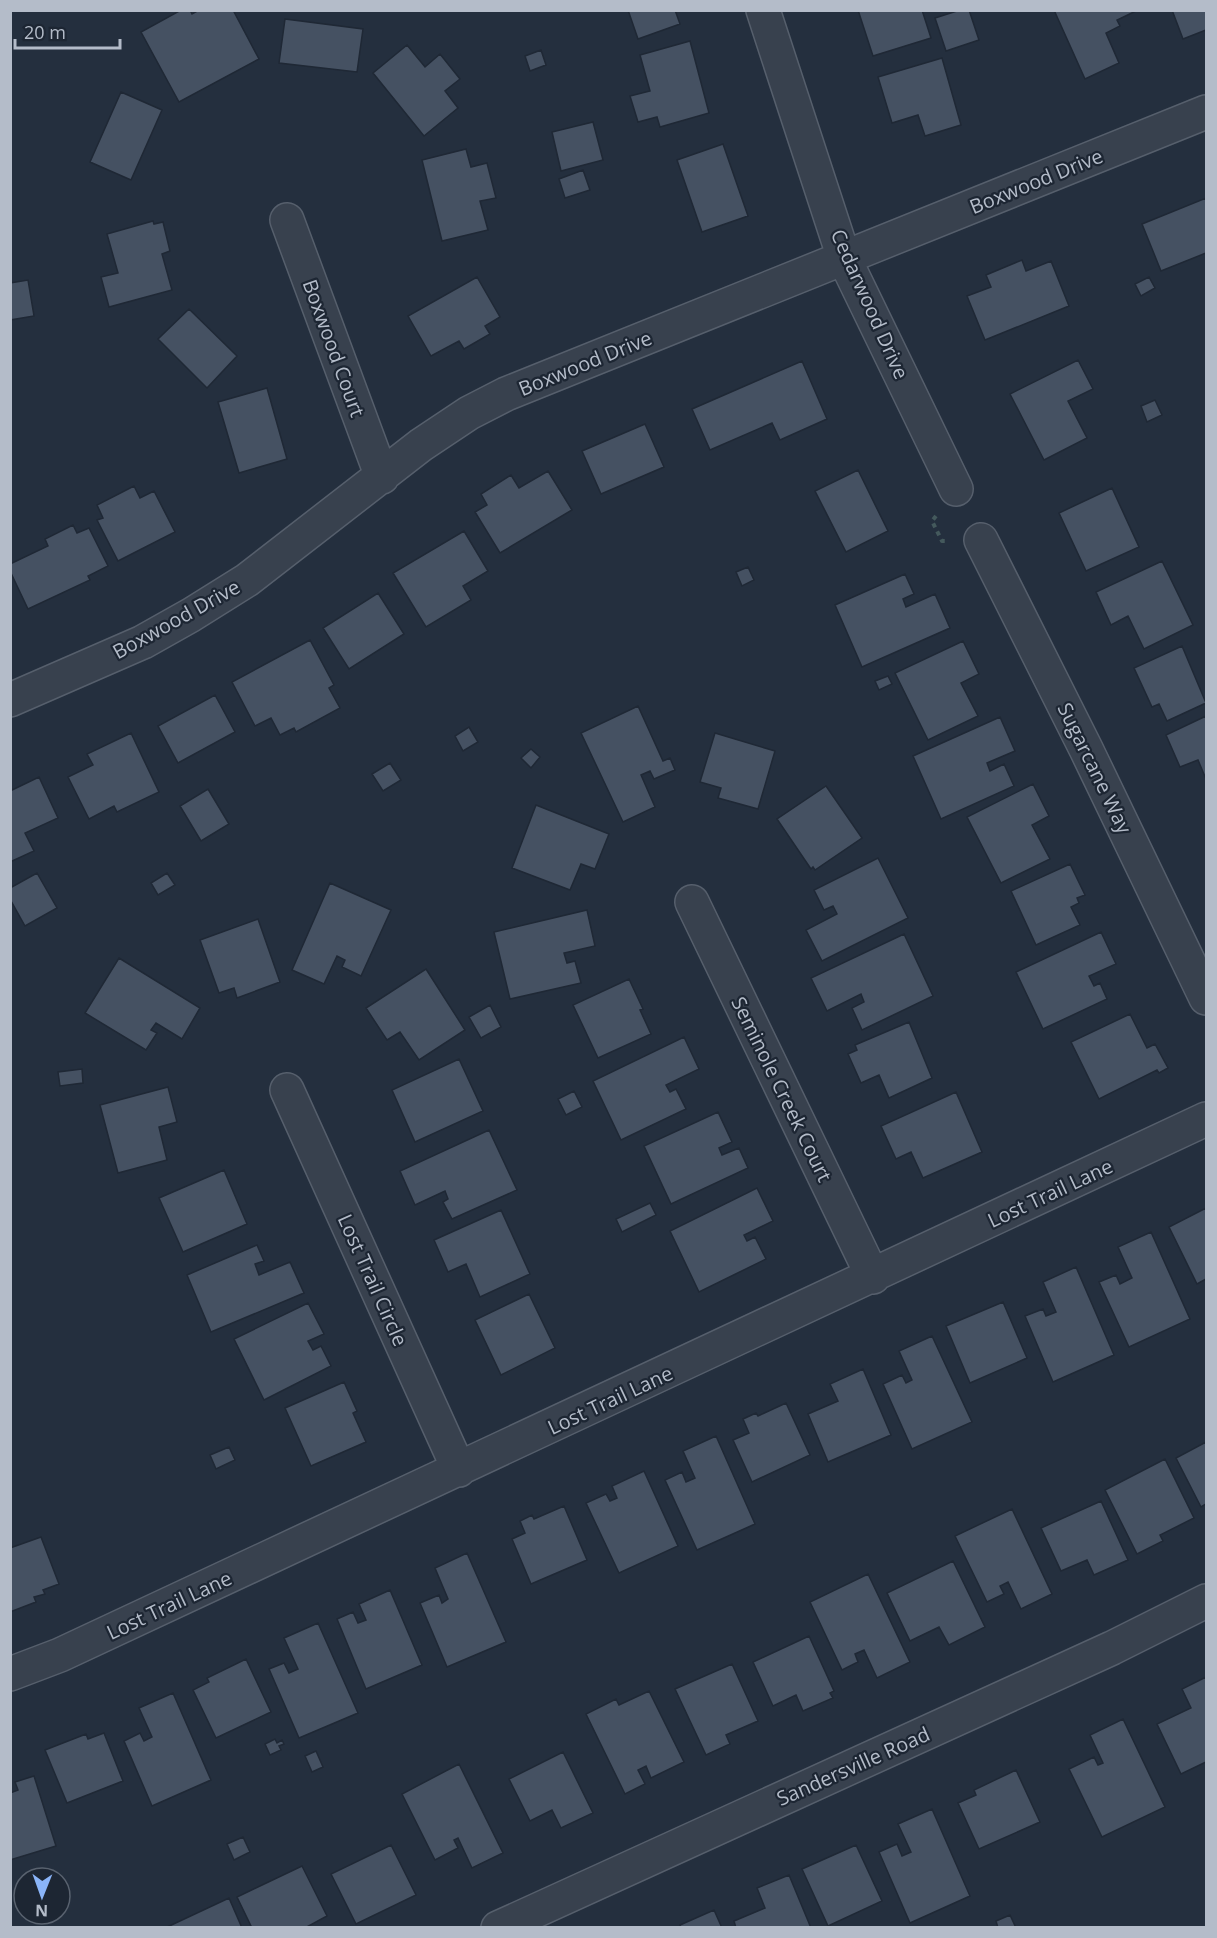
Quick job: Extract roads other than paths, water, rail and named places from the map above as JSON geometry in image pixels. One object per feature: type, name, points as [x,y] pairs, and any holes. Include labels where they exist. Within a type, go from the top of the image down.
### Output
[{"type":"street","name":"Cedarwood Drive","points":[[763,10],[844,258],[956,489]]},
{"type":"street","name":"Boxwood Drive","points":[[10,700],[142,642],[191,615],[247,580],[421,445],[469,413],[506,394],[1206,112]]},
{"type":"street","name":"Boxwood Court","points":[[286,220],[382,477]]},
{"type":"street","name":"Sugarcane Way","points":[[981,540],[1086,749],[1206,998]]},
{"type":"street","name":"Seminole Creek Court","points":[[692,902],[873,1277]]},
{"type":"street","name":"Lost Trail Circle","points":[[287,1090],[459,1470]]},
{"type":"street","name":"Lost Trail Lane","points":[[10,1674],[60,1655],[459,1470],[1206,1119]]},
{"type":"street","name":"Sandersville Road","points":[[498,1928],[1112,1648],[1206,1601]]}]
